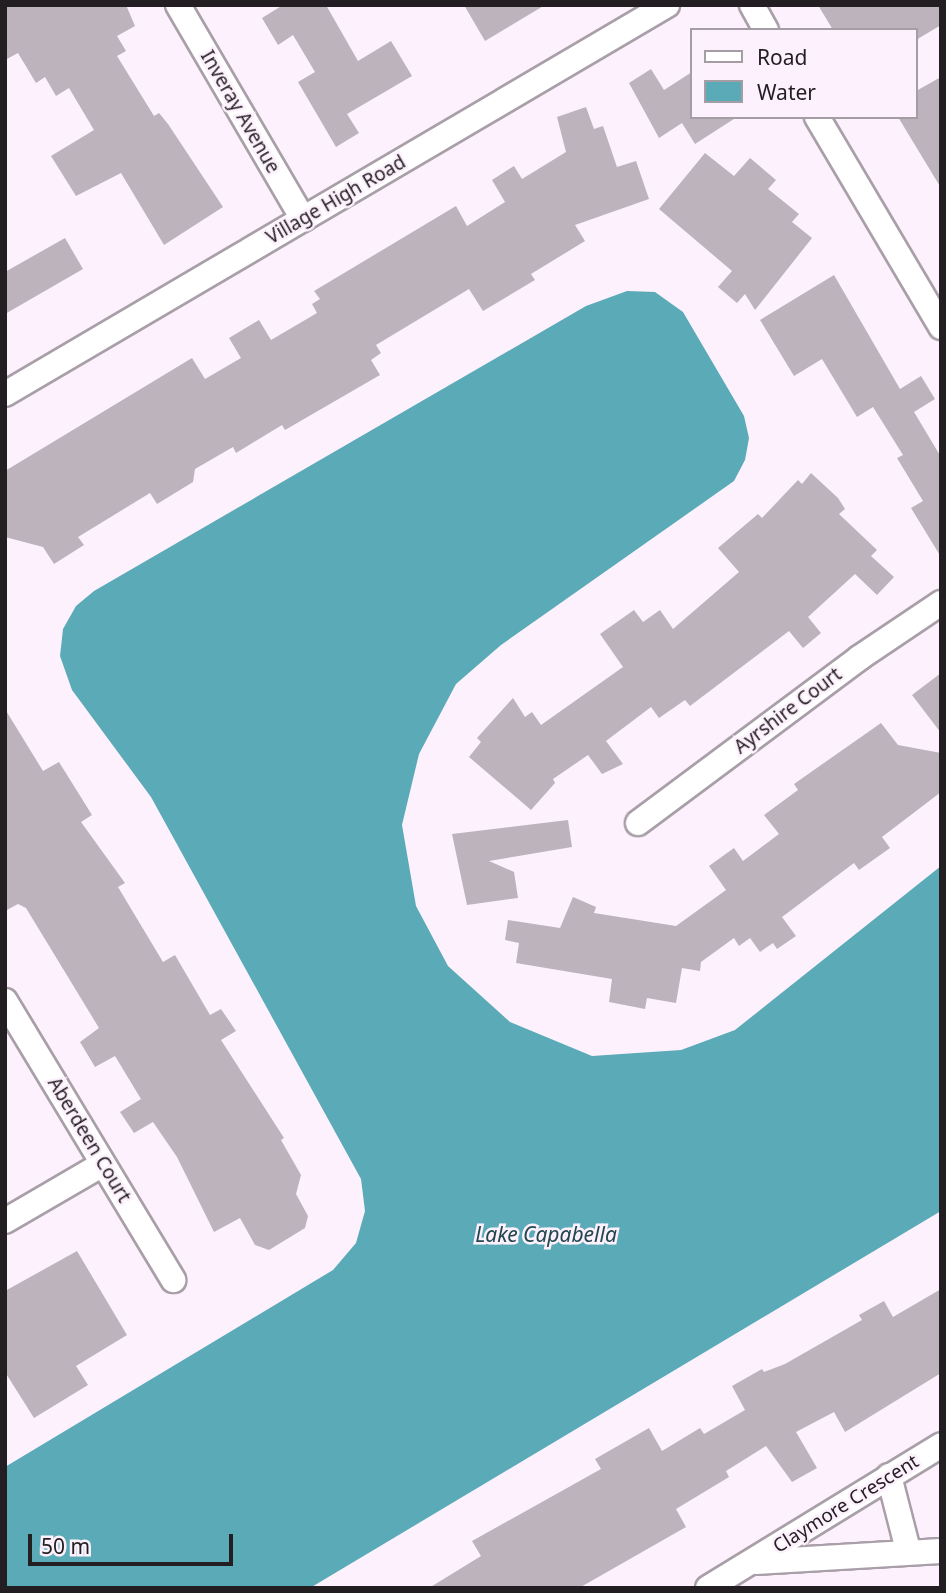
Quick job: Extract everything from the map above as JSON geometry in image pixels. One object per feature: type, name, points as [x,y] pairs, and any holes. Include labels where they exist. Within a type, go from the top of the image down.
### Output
[{"type":"street","name":"Inveray Avenue","points":[[178,5],[303,219]]},
{"type":"street","points":[[752,5],[765,28]]},
{"type":"street","name":"Village High Road","points":[[5,394],[663,6]]},
{"type":"street","points":[[818,119],[941,327]]},
{"type":"street","name":"Ayrshire Court","points":[[638,823],[859,658],[941,603]]},
{"type":"street","name":"Aberdeen Court","points":[[5,1001],[173,1280]]},
{"type":"street","points":[[5,1221],[103,1164]]},
{"type":"street","name":"Claymore Crescent","points":[[708,1588],[941,1445]]},
{"type":"street","points":[[889,1476],[908,1550]]},
{"type":"street","name":"Claymore Crescent","points":[[751,1563],[908,1550],[941,1550]]},
{"type":"water","name":"Lake Capabella","points":[[627,291],[655,292],[683,312],[744,416],[749,438],[745,460],[734,481],[501,645],[456,684],[419,754],[402,825],[416,906],[448,966],[510,1022],[592,1056],[681,1050],[735,1030],[941,866],[941,1211],[310,1588],[5,1588],[5,1467],[333,1270],[356,1243],[365,1211],[361,1179],[151,797],[72,690],[60,656],[63,629],[76,606],[94,591],[586,306]]},
{"type":"building","points":[[5,5],[126,5],[135,26],[117,36],[126,51],[117,56],[154,116],[159,113],[168,124],[223,207],[164,245],[121,173],[76,196],[51,156],[94,130],[69,88],[56,96],[45,77],[36,83],[18,53],[5,60]]},
{"type":"building","points":[[283,5],[326,5],[358,61],[391,41],[412,76],[347,114],[359,133],[336,147],[298,82],[315,72],[293,35],[278,45],[262,18]]},
{"type":"building","points":[[464,5],[545,5],[485,41]]},
{"type":"building","points":[[818,5],[941,5],[941,25],[918,39],[918,28],[832,28]]},
{"type":"building","points":[[651,69],[664,90],[690,73],[690,119],[734,119],[695,144],[682,123],[659,138],[629,83]]},
{"type":"building","points":[[941,77],[941,188],[899,119],[918,119],[918,90]]},
{"type":"building","points":[[586,107],[594,129],[603,126],[617,167],[636,161],[649,199],[575,225],[585,241],[531,274],[535,280],[483,311],[469,289],[376,345],[381,353],[371,360],[380,375],[285,430],[282,425],[236,453],[233,447],[195,469],[193,482],[157,504],[150,493],[78,537],[84,545],[54,564],[43,547],[5,537],[5,471],[192,358],[205,379],[241,358],[229,338],[259,320],[271,340],[317,313],[312,304],[320,299],[314,291],[456,206],[467,226],[505,202],[492,180],[514,166],[522,179],[566,152],[557,117]]},
{"type":"building","points":[[705,153],[734,176],[750,158],[776,180],[768,189],[799,214],[792,222],[812,238],[755,310],[745,294],[737,303],[718,287],[732,271],[659,209]]},
{"type":"building","points":[[65,238],[83,269],[5,314],[5,272]]},
{"type":"building","points":[[834,275],[900,389],[921,376],[935,399],[914,412],[941,457],[941,557],[911,508],[923,501],[897,458],[903,455],[873,407],[857,417],[822,359],[794,376],[760,320]]},
{"type":"building","points":[[811,473],[838,498],[845,509],[839,514],[877,550],[871,556],[894,577],[877,595],[855,574],[808,617],[821,633],[803,648],[789,631],[690,706],[685,700],[659,718],[651,707],[606,741],[623,764],[602,774],[588,755],[553,779],[555,783],[531,810],[469,757],[481,742],[477,738],[513,698],[525,717],[532,712],[541,725],[623,667],[600,634],[634,610],[643,622],[660,610],[673,629],[739,572],[718,548],[758,514],[762,518],[798,480],[802,484]]},
{"type":"building","points":[[941,673],[941,733],[912,695]]},
{"type":"building","points":[[5,709],[43,771],[59,762],[92,815],[81,822],[125,883],[118,887],[163,962],[175,955],[210,1015],[221,1009],[236,1031],[221,1040],[284,1138],[281,1140],[301,1175],[296,1194],[308,1216],[305,1228],[269,1250],[255,1245],[240,1218],[214,1232],[177,1157],[153,1122],[134,1133],[120,1112],[141,1099],[115,1056],[95,1067],[80,1042],[99,1028],[26,908],[18,904],[5,911]]},
{"type":"building","points":[[881,723],[898,745],[941,753],[941,792],[882,837],[890,848],[859,870],[854,863],[782,917],[796,936],[777,949],[773,943],[760,952],[750,938],[739,946],[734,938],[701,962],[700,971],[682,968],[676,1003],[647,998],[645,1009],[609,1002],[612,979],[516,963],[519,943],[505,940],[508,920],[560,928],[573,897],[596,907],[594,913],[676,926],[726,890],[709,866],[734,848],[743,861],[779,834],[764,815],[798,790],[794,784]]},
{"type":"building","points":[[568,820],[572,847],[489,861],[514,872],[518,898],[467,905],[452,834]]},
{"type":"building","points":[[77,1251],[127,1335],[76,1366],[88,1385],[34,1418],[5,1372],[5,1291]]},
{"type":"building","points":[[941,1289],[941,1373],[845,1432],[834,1412],[796,1432],[817,1468],[792,1482],[766,1446],[726,1471],[729,1477],[676,1509],[686,1527],[579,1588],[429,1588],[481,1556],[472,1541],[601,1469],[595,1459],[649,1428],[662,1451],[700,1428],[704,1434],[745,1410],[732,1386],[762,1369],[764,1372],[785,1364],[862,1320],[859,1315],[884,1301],[893,1317]]}]
